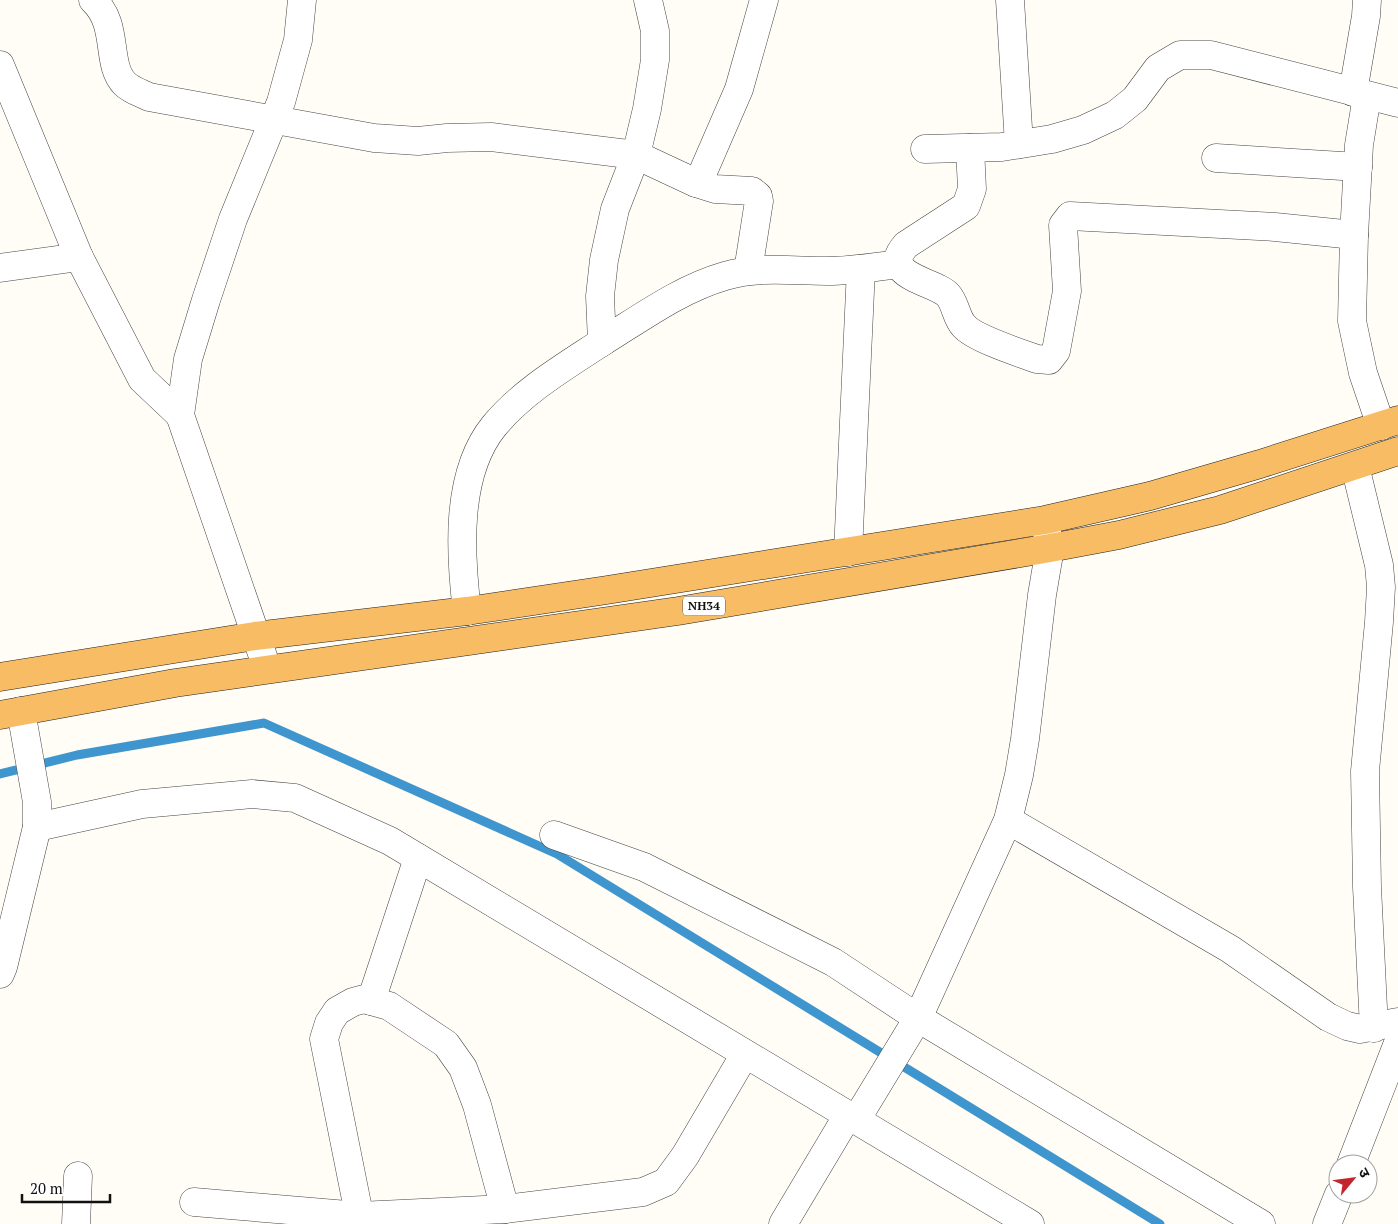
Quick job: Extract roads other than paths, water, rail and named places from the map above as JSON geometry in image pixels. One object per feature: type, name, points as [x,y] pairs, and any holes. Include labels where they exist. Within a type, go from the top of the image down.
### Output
[{"type":"highway","name":"NH34","points":[[0,677],[255,636],[466,610],[1045,520],[1150,496],[1390,423]]},
{"type":"highway","name":"NH34","points":[[11,713],[267,668],[678,611],[1119,535],[1220,510],[1398,451]]},
{"type":"street","points":[[93,0],[106,16],[119,76],[125,85],[149,97],[374,138],[418,141],[491,137],[636,155],[696,183],[715,189],[752,190],[758,196],[748,271]]},
{"type":"street","points":[[267,668],[180,415],[188,360],[206,300],[233,219],[281,102],[298,40],[302,0]]},
{"type":"street","points":[[602,342],[600,296],[604,260],[616,209],[636,155],[647,109],[655,60],[655,31],[648,0]]},
{"type":"street","points":[[696,183],[703,172],[739,88],[764,0]]},
{"type":"street","points":[[1010,0],[1019,144]]},
{"type":"street","points":[[1367,0],[1360,94],[1352,321],[1362,373],[1390,423]]},
{"type":"street","points":[[925,149],[1019,144],[1052,139],[1083,130],[1115,115],[1136,99],[1158,68],[1180,55],[1210,55],[1398,103]]},
{"type":"street","points":[[0,65],[9,111],[79,257],[142,380],[180,415]]},
{"type":"street","points":[[970,148],[972,189],[966,206],[906,244],[900,250],[899,264],[911,277],[933,286],[948,295],[960,321],[969,331],[1044,361],[1049,360],[1056,351],[1066,301],[1064,225],[1070,216],[1275,228],[1354,235]]},
{"type":"street","points":[[1216,158],[1358,167]]},
{"type":"street","points":[[0,268],[79,257]]},
{"type":"street","points":[[466,610],[462,571],[464,512],[468,484],[475,461],[494,427],[536,386],[602,342],[685,291],[726,275],[763,269],[828,271],[899,264]]},
{"type":"street","points":[[848,552],[861,269]]},
{"type":"street","points":[[1008,820],[1230,950],[1328,1017],[1360,1029],[1386,1025],[1367,887],[1365,771],[1380,622],[1381,588],[1379,564],[1355,466]]},
{"type":"street","points":[[783,1224],[915,1023],[1008,820],[1019,775],[1025,739],[1042,595],[1050,548],[1045,520]]},
{"type":"street","points":[[1,969],[37,814],[28,749],[11,713]]},
{"type":"street","points":[[37,814],[252,794],[295,798],[390,841],[745,1054],[856,1115],[994,1213],[1030,1224]]},
{"type":"street","points":[[554,835],[644,867],[832,962],[915,1023],[1261,1224]]},
{"type":"street","points":[[371,1001],[418,858]]},
{"type":"street","points":[[360,1220],[324,1039],[329,1023],[337,1011],[353,1002],[364,999],[389,1006],[446,1044],[463,1068],[477,1105],[505,1209]]},
{"type":"street","points":[[1355,1154],[1398,1043]]},
{"type":"street","points":[[194,1202],[360,1220],[505,1209],[643,1192],[666,1182],[685,1156],[745,1054]]},
{"type":"street","points":[[76,1224],[78,1176]]},
{"type":"street","points":[[1327,1224],[1335,1204]]},
{"type":"waterway","points":[[0,774],[77,755],[264,723],[557,854],[1160,1224]]}]
